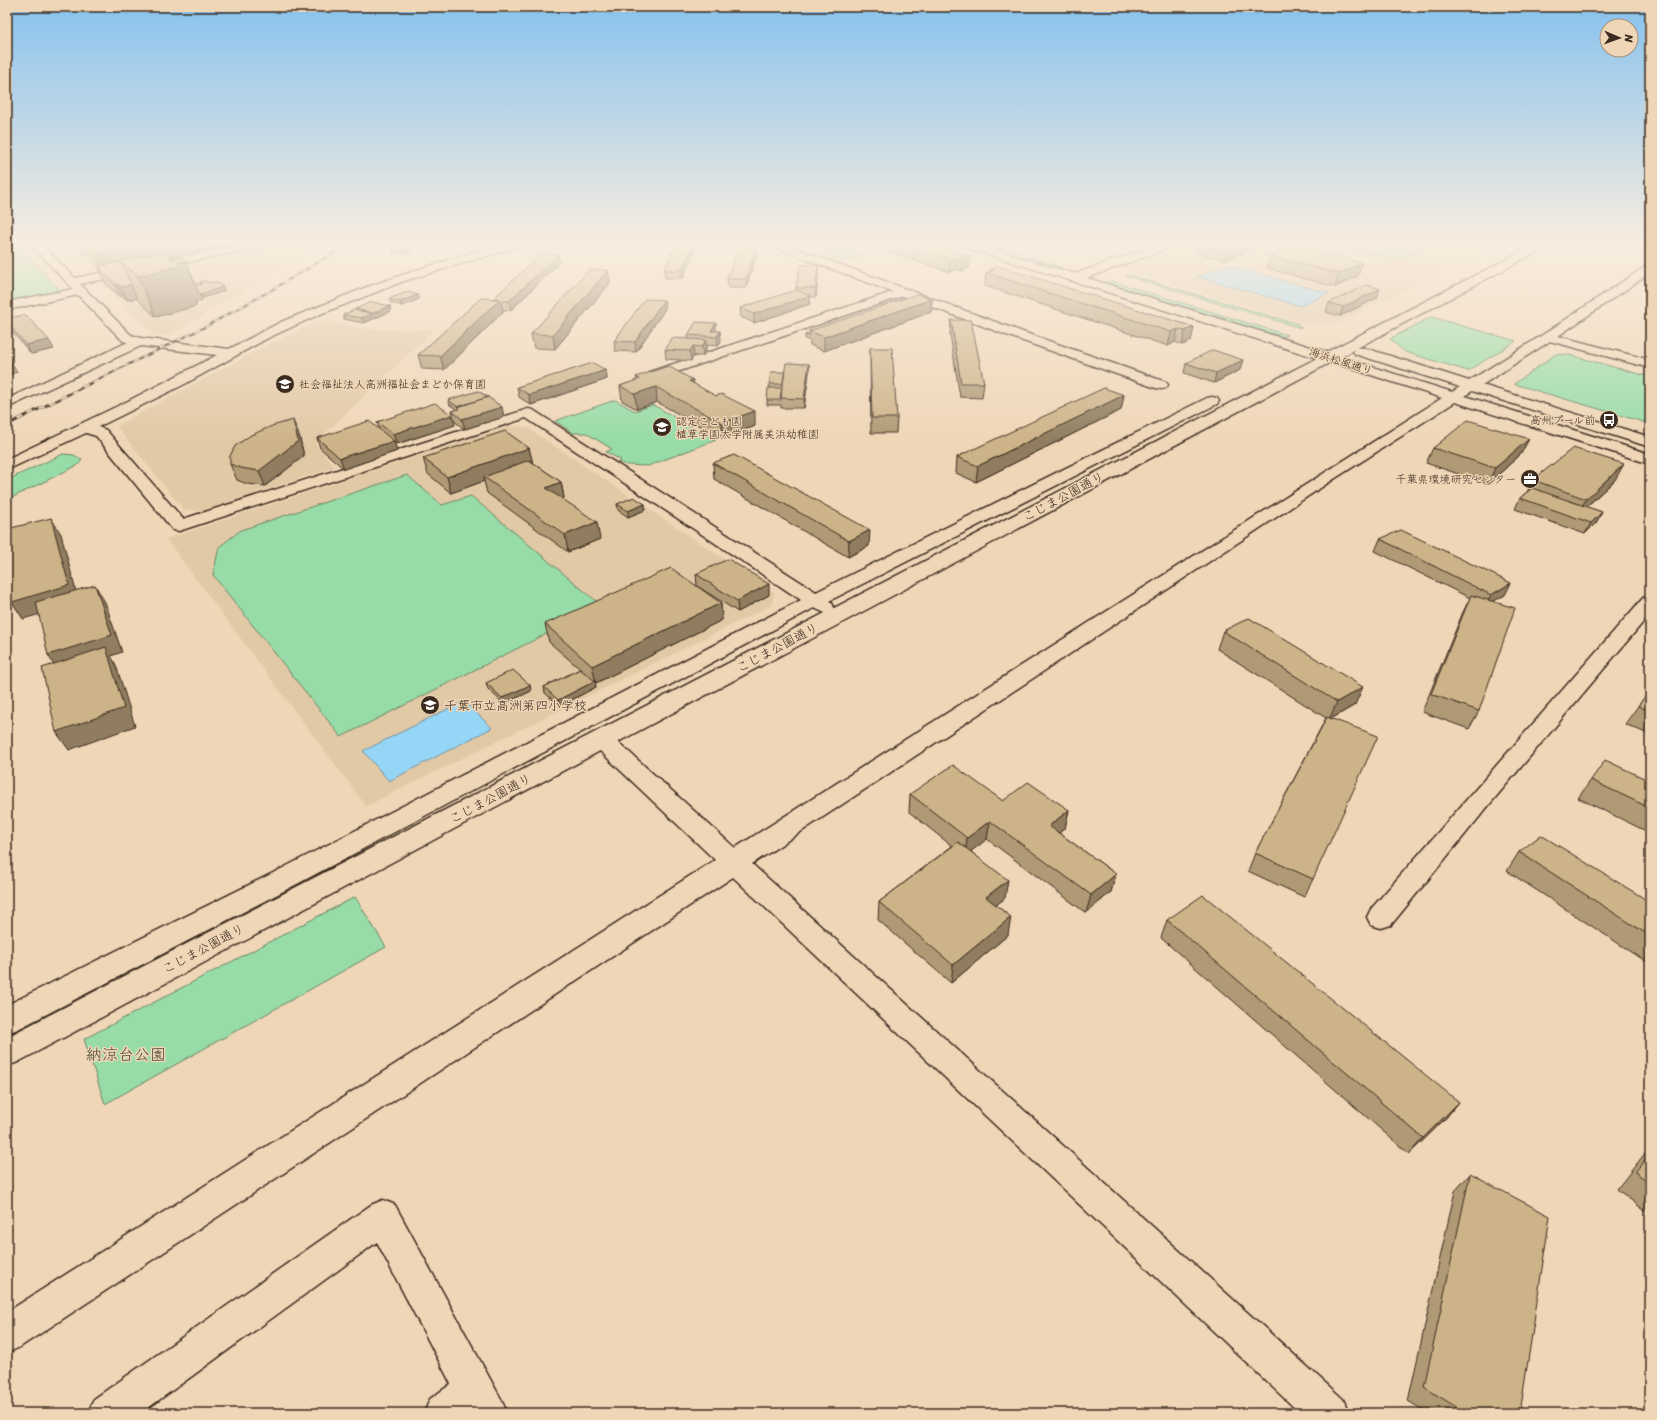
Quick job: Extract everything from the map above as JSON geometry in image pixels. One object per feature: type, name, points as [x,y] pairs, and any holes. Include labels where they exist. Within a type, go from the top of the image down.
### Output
[{"type":"street","points":[[99,309],[127,338],[139,342],[230,353]]},
{"type":"street","points":[[7,465],[86,428],[285,325],[323,309]]},
{"type":"street","points":[[654,375],[852,309]]},
{"type":"street","points":[[950,309],[1161,385]]},
{"type":"street","name":"海浜松風通り","points":[[1187,309],[1329,349],[1472,385],[1650,442]]},
{"type":"street","name":"こじま公園通り","points":[[7,1052],[837,616],[1401,309]]},
{"type":"street","name":"こじま公園通り","points":[[7,1020],[290,876],[815,600],[1410,309]]},
{"type":"street","points":[[7,1334],[1589,309]]},
{"type":"street","points":[[1548,337],[1650,364]]},
{"type":"street","points":[[7,404],[139,342]]},
{"type":"street","name":"海浜松風通り","points":[[1329,349],[1454,397],[1650,460]]},
{"type":"street","points":[[86,428],[101,432],[180,526],[528,414],[815,600],[837,616]]},
{"type":"street","points":[[1381,917],[1480,799],[1650,602]]},
{"type":"street","points":[[601,739],[1329,1413]]},
{"type":"street","points":[[108,1413],[383,1217],[481,1401],[444,1413]]},
{"type":"shaded area","points":[[127,309],[213,309],[169,336],[153,334]]},
{"type":"shaded area","points":[[1258,309],[1366,309],[1338,323],[1307,324]]},
{"type":"shaded area","name":"社会福祉法人高洲福祉会まどか保育園","points":[[322,320],[370,330],[435,329],[315,443],[335,467],[203,511],[184,510],[117,427],[121,423],[265,346]]},
{"type":"shaded area","name":"千葉市立高洲第四小学校","points":[[508,426],[526,427],[774,592],[772,605],[366,806],[166,539]]},
{"type":"green space","points":[[1190,309],[1203,309],[1287,335],[1282,337]]},
{"type":"green space","points":[[1238,309],[1247,309],[1298,324],[1301,328]]},
{"type":"green space","points":[[1431,317],[1516,341],[1468,371],[1405,352],[1390,339]]},
{"type":"green space","points":[[1556,354],[1570,355],[1650,377],[1650,424],[1514,384]]},
{"type":"green space","points":[[615,400],[635,411],[653,405],[716,440],[648,466],[627,465],[618,462],[621,460],[606,452],[612,449],[586,433],[573,433],[555,421]]},
{"type":"green space","points":[[63,454],[74,455],[82,460],[78,465],[7,500],[7,480]]},
{"type":"green space","points":[[407,475],[442,505],[471,496],[602,606],[341,737],[213,575],[219,547],[241,530]]},
{"type":"green space","name":"納涼台公園","points":[[355,897],[386,947],[105,1104],[84,1039]]},
{"type":"water","points":[[464,701],[492,728],[389,781],[363,751]]},
{"type":"building","points":[[356,309],[382,309],[362,318],[343,315],[354,310],[372,313]]},
{"type":"building","points":[[469,309],[489,309],[440,356],[418,355]]},
{"type":"building","points":[[553,309],[575,309],[553,335],[531,334]]},
{"type":"building","points":[[637,309],[658,309],[635,342],[614,341]]},
{"type":"building","points":[[743,309],[769,309],[754,314]]},
{"type":"building","points":[[872,309],[903,309],[824,337],[809,331]]},
{"type":"building","points":[[1100,309],[1137,309],[1194,327],[1185,331],[1178,329],[1171,332]]},
{"type":"building","points":[[26,315],[49,340],[26,345],[7,322],[7,318]]},
{"type":"building","points":[[951,320],[971,320],[984,383],[961,383]]},
{"type":"building","points":[[696,322],[716,323],[711,331],[720,331],[717,337],[688,335]]},
{"type":"building","points":[[672,338],[706,340],[702,347],[693,346],[690,351],[665,350]]},
{"type":"building","points":[[870,348],[892,348],[897,418],[872,418]]},
{"type":"building","points":[[1213,350],[1243,360],[1216,373],[1186,363]]},
{"type":"building","points":[[593,363],[606,370],[529,395],[517,387]]},
{"type":"building","points":[[786,363],[809,364],[804,399],[780,398]]},
{"type":"building","points":[[668,366],[693,380],[689,381],[716,396],[721,394],[755,411],[722,423],[656,387],[635,394],[620,386],[640,379],[636,377]]},
{"type":"building","points":[[771,372],[785,372],[783,384],[769,384]]},
{"type":"building","points":[[768,388],[782,388],[781,400],[767,400]]},
{"type":"building","points":[[1104,388],[1124,395],[978,466],[957,457]]},
{"type":"building","points":[[478,391],[488,397],[458,407],[448,400]]},
{"type":"building","points":[[488,397],[502,407],[462,419],[452,411],[459,409],[457,407]]},
{"type":"building","points":[[435,403],[452,415],[393,434],[377,422]]},
{"type":"building","points":[[293,420],[298,441],[259,471],[241,468],[230,464],[230,456],[235,446],[251,435],[272,426]]},
{"type":"building","points":[[1468,420],[1529,439],[1495,468],[1433,448]]},
{"type":"building","points":[[369,421],[394,441],[340,458],[317,438]]},
{"type":"building","points":[[505,431],[529,448],[447,477],[423,458]]},
{"type":"building","points":[[1573,448],[1624,464],[1586,499],[1533,480]]},
{"type":"building","points":[[734,455],[870,530],[849,541],[713,463]]},
{"type":"building","points":[[529,460],[561,482],[546,488],[597,522],[565,535],[484,477]]},
{"type":"building","points":[[1532,488],[1602,512],[1591,523],[1520,498]]},
{"type":"building","points":[[634,497],[645,504],[628,511],[617,504]]},
{"type":"building","points":[[51,518],[69,585],[12,602],[7,572],[7,529]]},
{"type":"building","points":[[1401,530],[1511,583],[1491,595],[1380,539]]},
{"type":"building","points":[[728,559],[769,584],[737,601],[696,574]]},
{"type":"building","points":[[671,568],[721,603],[592,666],[545,624]]},
{"type":"building","points":[[95,585],[112,635],[48,655],[36,602]]},
{"type":"building","points":[[1471,595],[1515,608],[1479,711],[1431,694]]},
{"type":"building","points":[[1249,618],[1363,687],[1337,702],[1223,631]]},
{"type":"building","points":[[106,647],[124,708],[56,732],[42,668]]},
{"type":"building","points":[[580,669],[595,681],[558,700],[544,687]]},
{"type":"building","points":[[513,670],[530,685],[502,698],[486,683]]},
{"type":"building","points":[[1650,690],[1650,711],[1638,706]]},
{"type":"building","points":[[1327,717],[1378,736],[1313,879],[1255,853]]},
{"type":"building","points":[[1605,760],[1650,781],[1650,808],[1591,780]]},
{"type":"building","points":[[953,765],[1003,801],[1028,782],[1069,810],[1049,826],[1116,874],[1091,895],[990,821],[967,838],[910,794]]},
{"type":"building","points":[[1541,835],[1650,902],[1650,936],[1519,852]]},
{"type":"building","points":[[958,842],[1008,880],[986,897],[1011,917],[953,965],[879,902]]},
{"type":"building","points":[[1203,895],[1459,1102],[1423,1138],[1167,920]]},
{"type":"building","points":[[1650,1154],[1650,1183],[1635,1172]]},
{"type":"building","points":[[1470,1174],[1550,1216],[1520,1413],[1466,1413],[1424,1387]]},
{"type":"railway","points":[[115,371],[205,327],[237,309]]},
{"type":"railway","points":[[7,425],[115,371]]},
{"type":"place","name":"社会福祉法人高洲福祉会まどか保育園","points":[[285,384]]},
{"type":"place","name":"髙州プール前","points":[[1609,420]]},
{"type":"place","name":"認定こども園 植草学園大学附属美浜幼稚園","points":[[662,427]]},
{"type":"place","name":"千葉県環境研究センター","points":[[1530,479]]},
{"type":"place","name":"千葉市立高洲第四小学校","points":[[430,705]]}]
